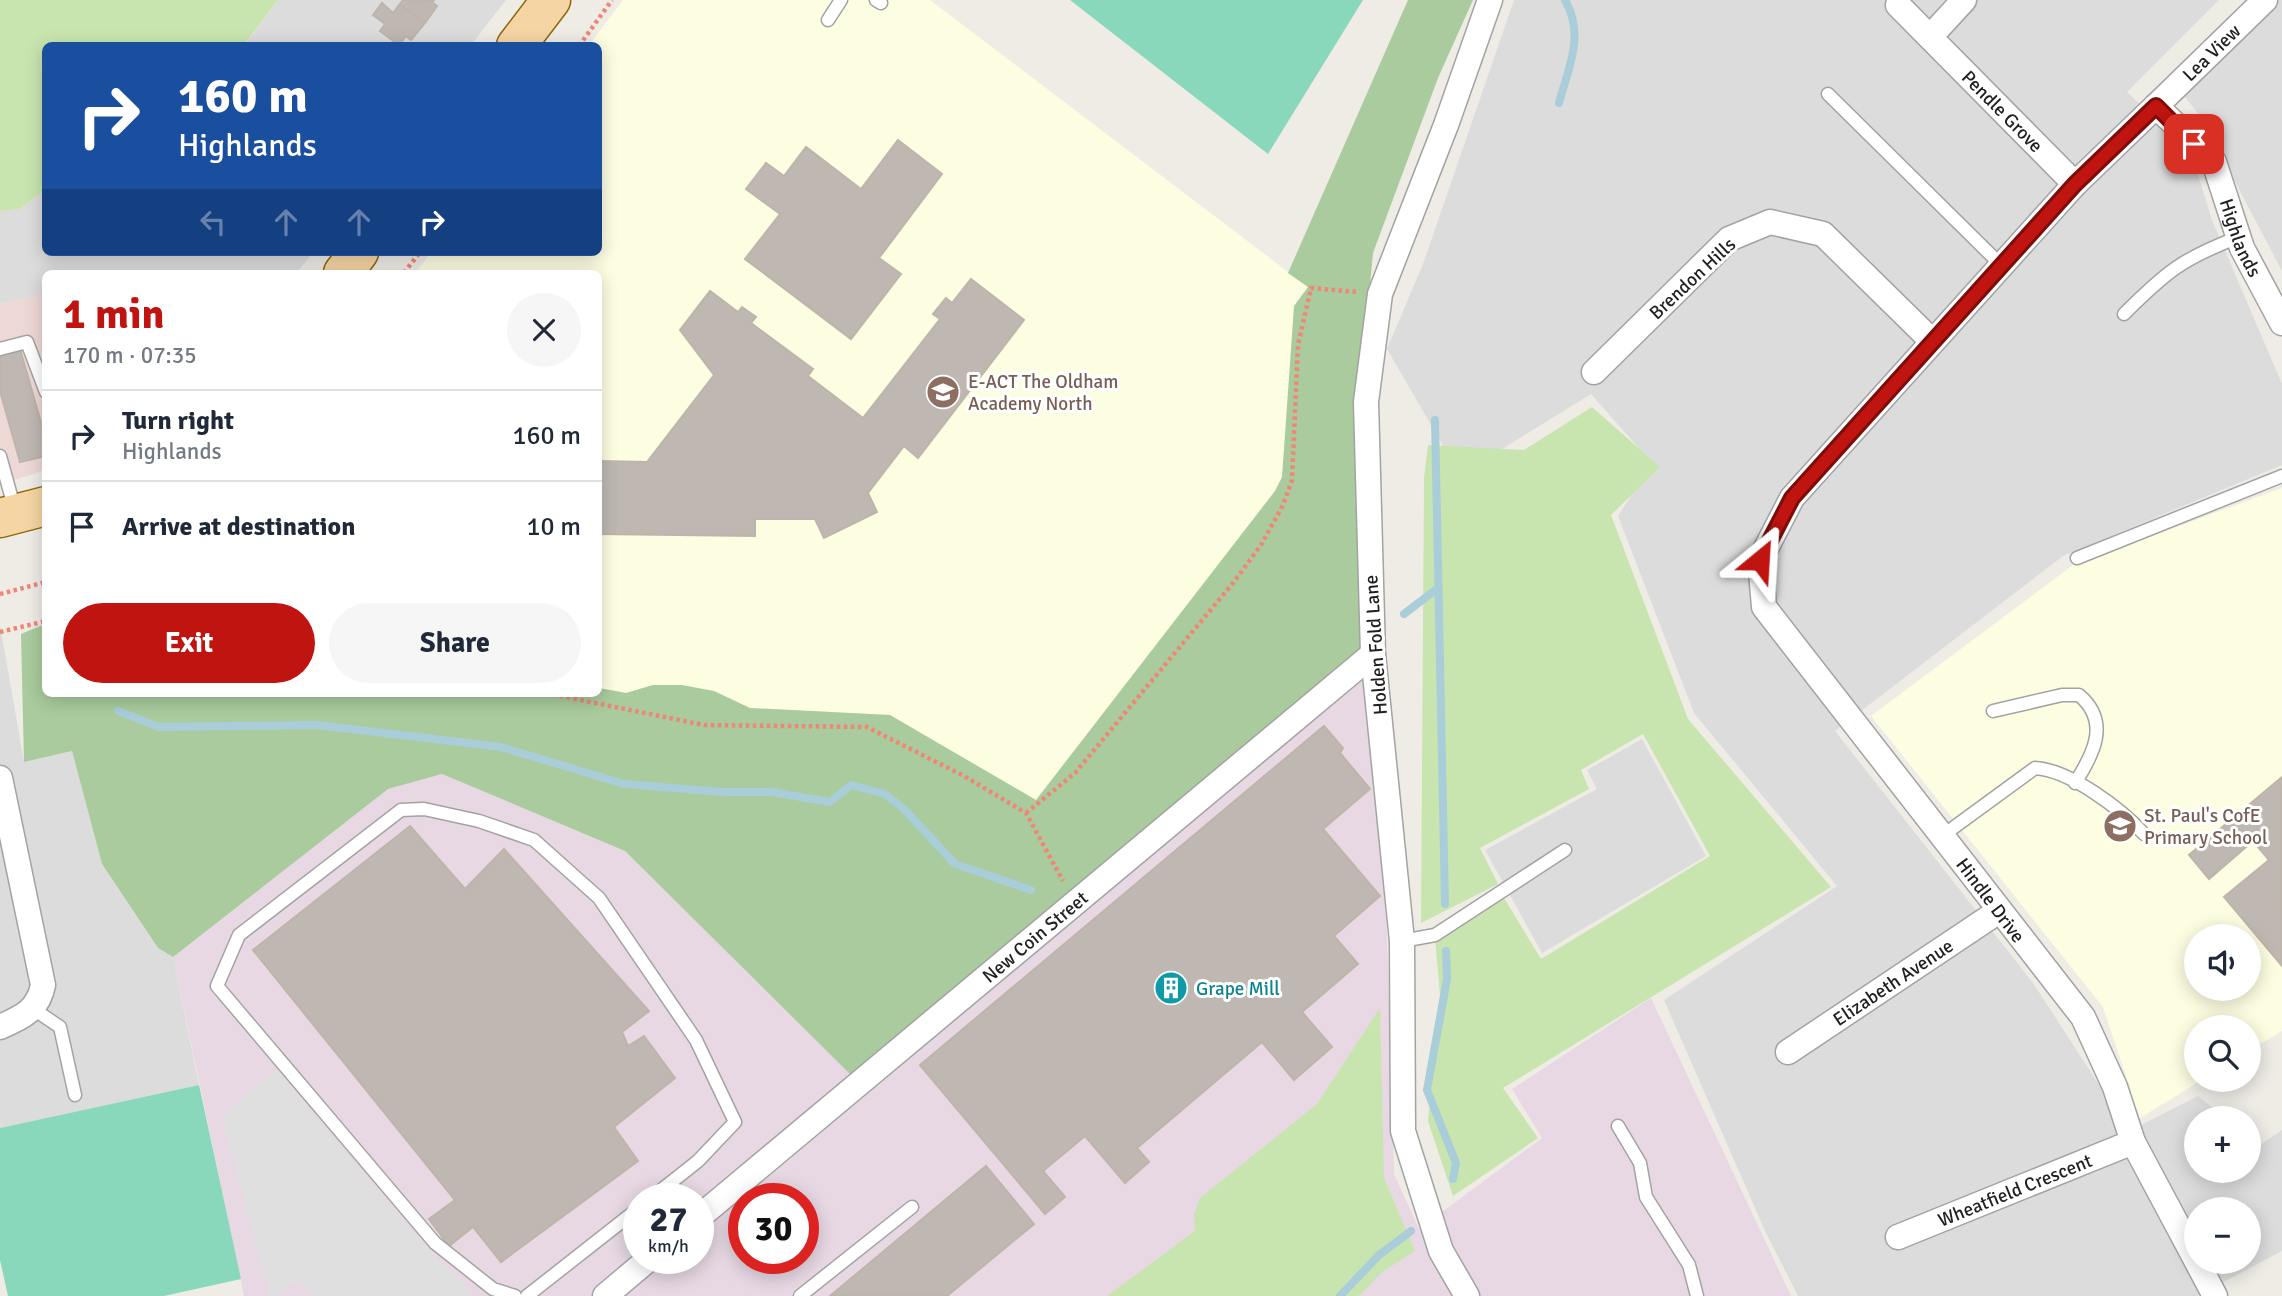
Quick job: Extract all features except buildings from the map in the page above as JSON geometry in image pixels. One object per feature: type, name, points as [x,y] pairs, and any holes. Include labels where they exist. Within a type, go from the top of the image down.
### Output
[{"type":"main road","points":[[519,42],[551,0]]},
{"type":"main road","points":[[345,270],[356,256]]},
{"type":"street","name":"Holden Fold Lane","points":[[1467,1296],[1441,1251],[1403,1131],[1402,941],[1373,654],[1366,402],[1380,294],[1446,125],[1490,0]]},
{"type":"street","points":[[1930,37],[1964,0]]},
{"type":"street","name":"Lea View","points":[[2156,106],[2265,0]]},
{"type":"street","name":"Pendle Grove","points":[[1898,5],[2075,184]]},
{"type":"street","points":[[1932,341],[2075,184],[2156,106]]},
{"type":"street","name":"Highlands","points":[[2156,106],[2214,162],[2239,237],[2282,323]]},
{"type":"street","name":"Brendon Hills","points":[[1594,372],[1729,239],[1770,222],[1823,234],[1932,341]]},
{"type":"street","name":"Hindle Drive","points":[[1932,341],[1792,498],[1760,560],[1764,607],[2083,1017],[2115,1087],[2133,1142],[2184,1237]]},
{"type":"street","name":"New Coin Street","points":[[714,1205],[1373,654]]},
{"type":"street","points":[[0,778],[43,985],[40,1001],[26,1015],[0,1027]]},
{"type":"street","name":"Elizabeth Avenue","points":[[1788,1052],[1998,911]]},
{"type":"street","name":"Wheatfield Crescent","points":[[1898,1237],[2133,1142]]},
{"type":"street","points":[[610,1294],[632,1274]]},
{"type":"street","name":"Hindle Drive","points":[[2204,1274],[2215,1296]]},
{"type":"lane","points":[[828,20],[841,0]]},
{"type":"lane","points":[[1828,94],[2001,265]]},
{"type":"lane","points":[[2124,314],[2164,274],[2198,253],[2239,237]]},
{"type":"lane","points":[[0,349],[27,342],[42,381]]},
{"type":"lane","points":[[0,456],[20,513]]},
{"type":"lane","points":[[2077,558],[2282,476]]},
{"type":"lane","points":[[1993,711],[2062,695],[2079,695],[2088,703],[2097,723],[2097,743],[2075,783]]},
{"type":"lane","points":[[1942,836],[2035,768],[2050,769],[2124,812],[2144,834]]},
{"type":"lane","points":[[515,1296],[493,1289],[435,1244],[218,986],[239,935],[401,810],[424,809],[468,819],[534,840],[599,898],[696,1040],[735,1122],[698,1161],[670,1183]]},
{"type":"lane","points":[[1402,941],[1435,935],[1565,850]]},
{"type":"lane","points":[[32,1008],[60,1027],[75,1095]]},
{"type":"lane","points":[[1618,1126],[1640,1163],[1646,1197],[1689,1265],[1697,1296]]},
{"type":"lane","points":[[800,1296],[912,1207]]},
{"type":"lane","points":[[527,1296],[623,1221]]},
{"type":"path","points":[[582,42],[612,0]]},
{"type":"path","points":[[406,270],[417,256]]},
{"type":"path","points":[[1026,813],[1075,772],[1233,583],[1261,545],[1283,505],[1292,480],[1298,345],[1311,288],[1369,293]]},
{"type":"path","points":[[0,594],[42,583]]},
{"type":"path","points":[[0,632],[42,622]]},
{"type":"path","points":[[566,697],[704,725],[867,727],[964,776],[1026,813],[1075,903]]},
{"type":"shaded area","points":[[278,0],[506,0],[473,42],[247,42]]},
{"type":"shaded area","name":"E-ACT The Oldham Academy North","points":[[623,0],[930,0],[1308,287],[1282,477],[1275,491],[1036,801],[890,715],[750,708],[714,691],[653,685],[626,693],[602,689],[602,270],[418,270],[428,256],[602,256],[602,42],[591,42]]},
{"type":"shaded area","points":[[1514,0],[2219,0],[2127,92],[2191,152],[2212,220],[2282,384],[2282,465],[2063,556],[1835,731],[2033,983],[2129,1131],[2198,1096],[2211,1106],[2184,1106],[2184,1183],[2261,1183],[2261,1144],[2282,1130],[2282,1251],[2261,1262],[2261,1197],[2184,1197],[2184,1274],[2239,1274],[2197,1296],[1798,1296],[1766,1233],[1664,1000],[1837,886],[1694,713],[1618,516],[1652,463],[1591,394],[1460,475],[1387,349],[1423,264]]},
{"type":"shaded area","points":[[2275,0],[2282,0],[2282,271],[2201,117],[2182,93]]},
{"type":"shaded area","points":[[42,192],[42,256],[310,256],[299,270],[42,270],[42,295],[0,304],[0,211],[20,209]]},
{"type":"shaded area","points":[[42,295],[42,471],[0,485],[0,304]]},
{"type":"shaded area","name":"St. Paul's CofE Primary School","points":[[2282,488],[2282,1031],[2261,1044],[2261,1015],[2184,1015],[2184,1091],[2140,1118],[2103,1007],[1871,716],[2073,565]]},
{"type":"shaded area","points":[[0,625],[24,762],[72,751],[102,864],[158,948],[173,957],[199,1085],[0,1128]]},
{"type":"shaded area","points":[[1366,652],[1387,933],[1394,1174],[1419,1229],[1542,1138],[1512,1089],[1651,998],[1791,1296],[244,1296],[173,957],[388,789],[442,774],[625,851],[853,1077]]},
{"type":"shaded area","points":[[1642,739],[1706,856],[1542,953],[1485,850],[1597,789],[1587,770]]},
{"type":"shaded area","points":[[276,1069],[434,1257],[473,1292],[467,1296],[313,1296],[299,1279],[276,1296],[270,1296],[222,1117]]},
{"type":"green space","points":[[0,0],[278,0],[246,42],[42,42],[42,192],[20,209],[0,211]]},
{"type":"green space","points":[[1070,0],[1363,0],[1268,154]]},
{"type":"green space","points":[[1408,0],[1473,0],[1438,78],[1373,253],[1368,306],[1366,652],[853,1077],[625,851],[442,774],[388,789],[173,957],[158,948],[102,864],[72,751],[24,762],[21,634],[42,625],[42,697],[602,697],[602,689],[626,693],[653,685],[682,685],[714,691],[750,708],[890,715],[1036,800],[1275,491],[1282,477],[1294,306],[1308,287],[1288,273]]},
{"type":"green space","points":[[1592,407],[1660,467],[1611,515],[1688,719],[1831,887],[1503,1088],[1538,1138],[1453,1196],[1428,1121],[1440,995],[1435,938],[1504,898],[1541,959],[1710,856],[1643,734],[1581,770],[1589,789],[1480,848],[1498,884],[1421,923],[1424,478],[1428,445],[1524,450]]},
{"type":"green space","points":[[1380,1008],[1384,1178],[1415,1251],[1382,1272],[1359,1296],[1107,1296],[1195,1231],[1194,1215],[1200,1198],[1317,1104]]},
{"type":"green space","points":[[199,1085],[241,1279],[164,1296],[8,1296],[0,1260],[0,1128]]},
{"type":"waterway","points":[[1559,103],[1575,38],[1571,13],[1565,0]]},
{"type":"waterway","points":[[1435,420],[1445,904]]},
{"type":"waterway","points":[[1404,614],[1438,588]]},
{"type":"waterway","points":[[118,711],[159,727],[317,725],[501,747],[624,784],[723,792],[772,792],[830,802],[851,785],[885,794],[905,810],[955,864],[1031,890]]},
{"type":"waterway","points":[[1446,951],[1447,979],[1427,1090],[1456,1163],[1453,1179]]},
{"type":"waterway","points":[[1340,1296],[1379,1255],[1411,1231]]},
{"type":"place","name":"E-ACT The Oldham Academy North","points":[[943,392]]},
{"type":"place","name":"St. Paul's CofE Primary School","points":[[2120,826]]},
{"type":"place","name":"Grape Mill","points":[[1171,988]]},
{"type":"route","points":[[1760,560],[1792,498],[2075,184],[2123,137],[2156,106],[2194,144]]}]
